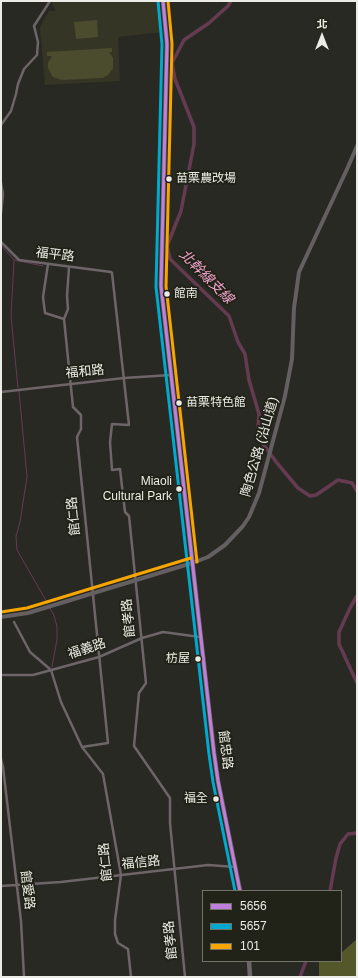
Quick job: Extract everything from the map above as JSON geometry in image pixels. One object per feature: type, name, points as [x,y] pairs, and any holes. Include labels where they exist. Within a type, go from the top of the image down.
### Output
[{"type":"main road","name":"館忠路","points":[[163,1],[167,44],[161,286],[215,760],[240,890]]},
{"type":"main road","name":"陶色公路 (沿山道)","points":[[1,617],[28,613],[192,563],[208,556],[225,545],[243,526],[249,517],[260,492],[285,396],[292,359],[294,308],[299,272],[357,146]]},
{"type":"main road","points":[[249,962],[250,977]]},
{"type":"street","points":[[1,125],[11,111],[18,84],[24,69],[36,55],[38,42],[34,26],[50,1]]},
{"type":"street","points":[[1,183],[3,194],[1,213]]},
{"type":"street","name":"福平路","points":[[1,242],[19,260],[112,273]]},
{"type":"street","points":[[48,264],[42,298],[45,313],[64,319]]},
{"type":"street","name":"館仁路","points":[[69,267],[67,296],[68,309],[64,319],[73,408],[81,415],[81,429],[77,437],[108,743],[82,747]]},
{"type":"street","name":"館孝路","points":[[112,273],[129,425],[112,424],[110,442],[112,470],[120,469],[125,512],[129,516],[146,683],[139,693],[134,746],[170,798],[170,823],[185,977]]},
{"type":"street","name":"福和路","points":[[1,392],[124,378],[171,375]]},
{"type":"street","points":[[14,622],[30,652],[51,670]]},
{"type":"street","name":"福義路","points":[[1,675],[33,675],[100,657],[142,638],[163,632],[201,637]]},
{"type":"street","name":"館仁路","points":[[51,670],[61,702],[82,747],[103,774],[121,875],[115,920],[115,934],[118,943],[128,949],[131,977]]},
{"type":"street","name":"館愛路","points":[[1,759],[21,921],[24,977]]},
{"type":"street","name":"福信路","points":[[1,886],[62,882],[208,865],[235,867]]},
{"type":"shaded area","points":[[53,1],[158,1],[162,32],[118,37],[120,81],[45,85],[40,27],[49,11],[56,11]]},
{"type":"green space","points":[[97,20],[98,37],[76,39],[74,22]]},
{"type":"green space","points":[[112,48],[112,52],[109,52],[113,58],[113,68],[108,75],[103,78],[62,80],[53,77],[48,68],[48,63],[52,56],[47,56],[47,52]]},
{"type":"green space","points":[[357,939],[357,977],[319,977],[319,962],[342,962],[342,952]]},
{"type":"waterway","name":"北幹線支線","points":[[231,1],[228,6],[209,23],[184,40],[172,63],[175,79],[194,127],[194,144],[181,211],[167,246],[170,259],[229,316],[238,342],[245,354],[249,380],[259,414],[258,430],[260,440],[277,463],[298,488],[310,496],[316,495],[338,480],[352,483],[357,491]]},
{"type":"waterway","points":[[1,245],[14,260],[11,316],[18,388]]},
{"type":"waterway","points":[[14,260],[43,266]]},
{"type":"waterway","points":[[19,391],[27,477],[20,522],[16,536],[17,550],[48,604]]},
{"type":"waterway","name":"北幹線支線","points":[[357,596],[339,632],[339,644],[357,683]]},
{"type":"waterway","points":[[49,607],[53,613],[57,626],[57,639],[52,667]]},
{"type":"waterway","name":"北幹線支線","points":[[330,890],[340,844],[348,834],[357,833]]},
{"type":"waterway","name":"北幹線支線","points":[[300,977],[306,962]]},
{"type":"transit line","name":"5657","points":[[158,1],[162,44],[156,287],[209,754],[213,782],[235,890]]},
{"type":"transit line","name":"5656","points":[[163,1],[167,44],[161,286],[214,753],[218,781],[240,890]]},
{"type":"transit line","name":"101","points":[[168,1],[172,44],[166,286],[197,562]]},
{"type":"transit line","name":"101","points":[[1,612],[27,608],[191,558]]},
{"type":"place","name":"苗栗農改場","points":[[169,179]]},
{"type":"place","name":"館南","points":[[167,294]]},
{"type":"place","name":"苗栗特色館","points":[[179,403]]},
{"type":"place","name":"Miaoli Cultural Park","points":[[179,489]]},
{"type":"place","name":"枋屋","points":[[198,659]]},
{"type":"place","name":"福全","points":[[216,799]]}]
